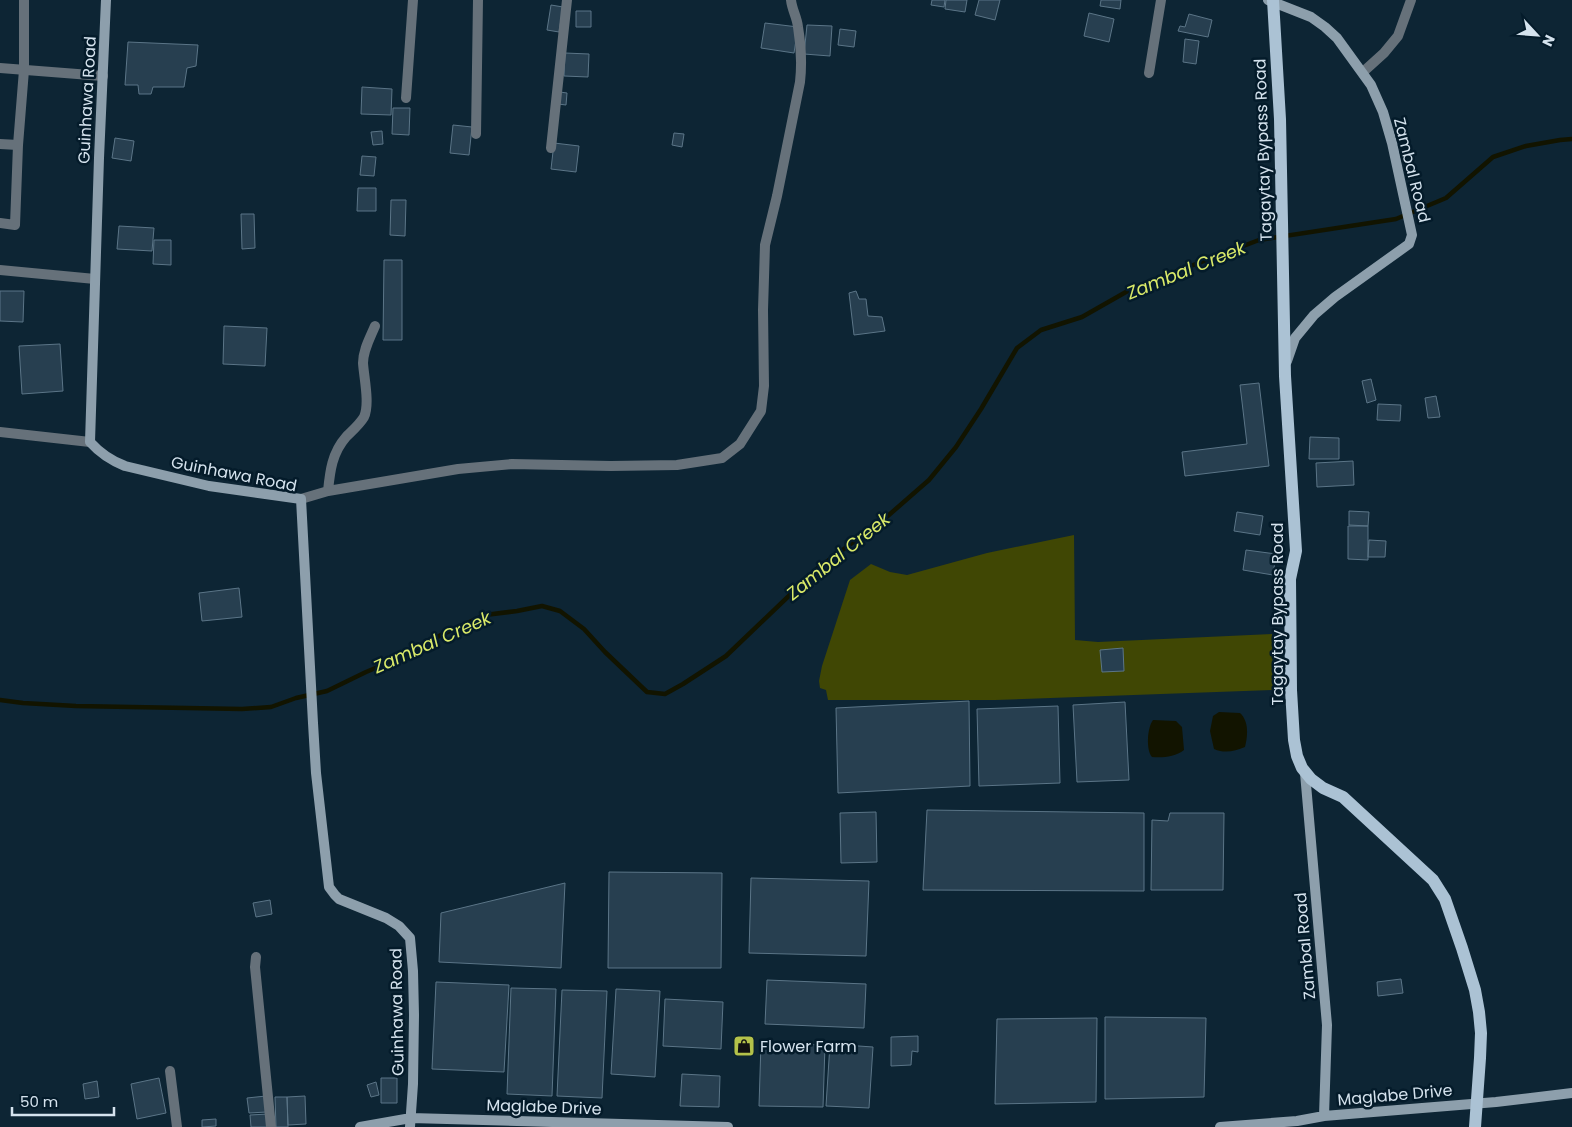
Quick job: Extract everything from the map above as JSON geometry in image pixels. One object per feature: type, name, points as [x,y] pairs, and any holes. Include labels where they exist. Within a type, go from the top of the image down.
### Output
[{"type":"main road","name":"Tagaytay Bypass Road","points":[[1272,1],[1280,120],[1285,376],[1296,551],[1290,579],[1291,690],[1294,740],[1297,756],[1305,773],[1323,788],[1343,798],[1429,877],[1441,891],[1449,907],[1475,990],[1479,1012],[1481,1033],[1475,1127]]},
{"type":"street","points":[[0,224],[15,225],[18,145],[24,70],[24,0]]},
{"type":"street","name":"Guinhawa Road","points":[[106,0],[90,442],[116,463],[125,466],[209,486],[301,499],[316,773],[329,887],[339,899],[386,918],[399,926],[410,938],[414,1015],[410,1122]]},
{"type":"street","points":[[406,98],[413,0]]},
{"type":"street","points":[[476,134],[478,0]]},
{"type":"street","points":[[551,148],[567,0]]},
{"type":"street","points":[[301,499],[328,491],[458,469],[512,464],[611,466],[677,464],[722,458],[740,444],[761,411],[764,386],[763,310],[765,245],[777,196],[802,65],[798,27],[791,0]]},
{"type":"street","points":[[1149,73],[1161,0]]},
{"type":"street","points":[[1363,72],[1384,53],[1398,36],[1410,0]]},
{"type":"street","name":"Zambal Road","points":[[1272,1],[1311,17],[1325,27],[1337,38],[1371,85],[1383,112],[1392,143],[1412,238],[1409,244],[1335,297],[1300,330],[1288,354],[1285,376]]},
{"type":"street","points":[[0,68],[103,76]]},
{"type":"street","points":[[0,144],[18,145]]},
{"type":"street","points":[[0,270],[95,279]]},
{"type":"street","points":[[328,491],[330,465],[334,456],[340,444],[364,417],[366,401],[363,362],[365,349],[375,326]]},
{"type":"street","points":[[0,432],[90,442]]},
{"type":"street","name":"Zambal Road","points":[[1305,773],[1327,1025],[1324,1116]]},
{"type":"street","points":[[256,957],[255,967],[271,1127]]},
{"type":"street","points":[[170,1071],[177,1127]]},
{"type":"street","name":"Maglabe Drive","points":[[1220,1127],[1572,1094]]},
{"type":"street","name":"Maglabe Drive","points":[[360,1127],[410,1122],[728,1127]]},
{"type":"green space","points":[[1074,535],[1075,640],[1098,642],[1272,634],[1273,690],[995,700],[828,700],[826,690],[820,688],[819,681],[822,666],[850,580],[871,564],[890,572],[907,575],[987,553]]},
{"type":"shaded area","points":[[1219,712],[1240,713],[1243,716],[1247,729],[1245,747],[1230,751],[1214,749],[1210,731],[1213,716]]},
{"type":"shaded area","points":[[1153,720],[1176,721],[1182,727],[1184,750],[1168,756],[1152,757],[1148,739],[1149,728]]},
{"type":"building","points":[[932,0],[945,0],[944,7],[931,5]]},
{"type":"building","points":[[946,0],[967,0],[965,12],[945,9]]},
{"type":"building","points":[[979,0],[1000,0],[995,20],[975,15]]},
{"type":"building","points":[[1101,0],[1121,0],[1120,9],[1100,6]]},
{"type":"building","points":[[551,5],[563,7],[559,32],[547,30]]},
{"type":"building","points":[[576,11],[591,11],[591,27],[576,27]]},
{"type":"building","points":[[1089,13],[1114,19],[1109,42],[1084,36]]},
{"type":"building","points":[[1189,14],[1212,20],[1208,37],[1178,31],[1180,26],[1185,27]]},
{"type":"building","points":[[765,23],[798,27],[794,53],[761,48]]},
{"type":"building","points":[[807,25],[832,26],[830,56],[804,54]]},
{"type":"building","points":[[840,29],[856,31],[854,47],[838,45]]},
{"type":"building","points":[[1185,39],[1199,41],[1196,64],[1183,62]]},
{"type":"building","points":[[128,42],[198,45],[196,66],[187,68],[184,87],[153,87],[151,94],[139,94],[138,85],[125,85]]},
{"type":"building","points":[[565,53],[589,54],[588,77],[564,76]]},
{"type":"building","points":[[362,87],[392,89],[391,115],[361,114]]},
{"type":"building","points":[[560,92],[567,93],[566,105],[558,104]]},
{"type":"building","points":[[393,108],[410,108],[409,135],[392,134]]},
{"type":"building","points":[[453,125],[472,127],[469,155],[450,153]]},
{"type":"building","points":[[382,131],[383,144],[373,145],[371,132]]},
{"type":"building","points":[[674,133],[684,134],[682,147],[672,145]]},
{"type":"building","points":[[115,138],[134,141],[131,161],[112,158]]},
{"type":"building","points":[[554,143],[579,146],[576,172],[551,169]]},
{"type":"building","points":[[362,156],[376,157],[374,176],[360,175]]},
{"type":"building","points":[[358,188],[376,188],[376,211],[357,211]]},
{"type":"building","points":[[391,200],[406,200],[405,236],[390,235]]},
{"type":"building","points":[[241,214],[254,214],[255,248],[242,249]]},
{"type":"building","points":[[119,226],[154,228],[152,251],[117,249]]},
{"type":"building","points":[[154,240],[171,240],[171,265],[153,264]]},
{"type":"building","points":[[384,260],[402,260],[402,340],[383,340]]},
{"type":"building","points":[[0,291],[24,291],[23,322],[0,321]]},
{"type":"building","points":[[856,291],[859,299],[866,299],[868,316],[882,317],[885,331],[854,335],[849,293]]},
{"type":"building","points":[[224,326],[267,328],[265,366],[223,364]]},
{"type":"building","points":[[60,344],[63,391],[22,394],[19,346]]},
{"type":"building","points":[[1371,379],[1376,400],[1367,403],[1362,381]]},
{"type":"building","points":[[1259,383],[1269,466],[1185,476],[1182,452],[1247,444],[1240,385]]},
{"type":"building","points":[[1436,396],[1440,417],[1428,418],[1425,398]]},
{"type":"building","points":[[1378,404],[1401,405],[1400,421],[1377,420]]},
{"type":"building","points":[[1310,437],[1339,438],[1339,459],[1309,459]]},
{"type":"building","points":[[1353,461],[1354,485],[1317,487],[1316,463]]},
{"type":"building","points":[[1349,511],[1369,512],[1368,526],[1349,525]]},
{"type":"building","points":[[1237,512],[1263,516],[1260,535],[1234,531]]},
{"type":"building","points":[[1348,526],[1368,526],[1368,560],[1348,559]]},
{"type":"building","points":[[1369,540],[1386,541],[1385,557],[1368,557]]},
{"type":"building","points":[[1246,550],[1276,554],[1273,575],[1243,570]]},
{"type":"building","points":[[239,588],[242,617],[202,621],[199,593]]},
{"type":"building","points":[[1123,648],[1124,671],[1102,672],[1100,650]]},
{"type":"building","points":[[969,701],[970,786],[838,793],[836,708]]},
{"type":"building","points":[[1125,702],[1129,780],[1077,782],[1073,705]]},
{"type":"building","points":[[1058,706],[1060,783],[979,786],[977,709]]},
{"type":"building","points":[[927,810],[1144,813],[1144,891],[923,890]]},
{"type":"building","points":[[876,812],[877,862],[841,863],[840,813]]},
{"type":"building","points":[[1170,813],[1224,813],[1223,890],[1151,890],[1152,820],[1168,821]]},
{"type":"building","points":[[609,872],[722,873],[721,968],[608,968]]},
{"type":"building","points":[[751,878],[869,881],[866,956],[749,953]]},
{"type":"building","points":[[565,883],[561,968],[439,962],[441,913]]},
{"type":"building","points":[[270,900],[272,914],[256,917],[253,903]]},
{"type":"building","points":[[1401,979],[1403,993],[1378,996],[1377,982]]},
{"type":"building","points":[[767,980],[866,984],[864,1028],[765,1024]]},
{"type":"building","points":[[436,982],[509,985],[504,1072],[432,1069]]},
{"type":"building","points":[[511,988],[556,989],[552,1096],[507,1094]]},
{"type":"building","points":[[616,989],[660,991],[655,1077],[611,1074]]},
{"type":"building","points":[[562,990],[607,991],[602,1098],[557,1096]]},
{"type":"building","points":[[665,999],[723,1002],[721,1049],[663,1046]]},
{"type":"building","points":[[1105,1017],[1206,1018],[1204,1097],[1105,1099]]},
{"type":"building","points":[[1097,1018],[1096,1102],[995,1104],[997,1019]]},
{"type":"building","points":[[918,1036],[918,1052],[912,1051],[911,1065],[891,1066],[891,1037]]},
{"type":"building","points":[[761,1043],[825,1045],[823,1107],[759,1106]]},
{"type":"building","points":[[830,1044],[873,1047],[869,1108],[826,1106]]},
{"type":"building","points":[[682,1074],[720,1076],[719,1107],[680,1106]]},
{"type":"building","points":[[159,1078],[166,1113],[137,1119],[131,1084]]},
{"type":"building","points":[[381,1078],[397,1078],[397,1103],[381,1103]]},
{"type":"building","points":[[97,1081],[99,1097],[85,1099],[83,1084]]},
{"type":"building","points":[[376,1082],[379,1095],[371,1097],[367,1085]]},
{"type":"building","points":[[266,1096],[267,1112],[249,1113],[247,1098]]},
{"type":"building","points":[[305,1096],[306,1124],[288,1125],[287,1097]]},
{"type":"building","points":[[275,1097],[287,1097],[288,1127],[276,1127]]},
{"type":"building","points":[[268,1114],[270,1127],[251,1127],[250,1115]]},
{"type":"building","points":[[216,1119],[216,1126],[202,1127],[202,1120]]},
{"type":"waterway","name":"Zambal Creek","points":[[0,700],[76,706],[242,709],[271,707],[296,698],[327,691],[397,659],[441,635],[485,615],[542,606],[560,611],[584,629],[647,692],[665,694],[726,656],[818,568],[882,521],[929,480],[956,447],[1017,348],[1041,330],[1082,317],[1133,288],[1259,240],[1396,219],[1446,198],[1493,157],[1526,146],[1572,139]]},
{"type":"place","name":"Flower Farm","points":[[744,1046]]}]
